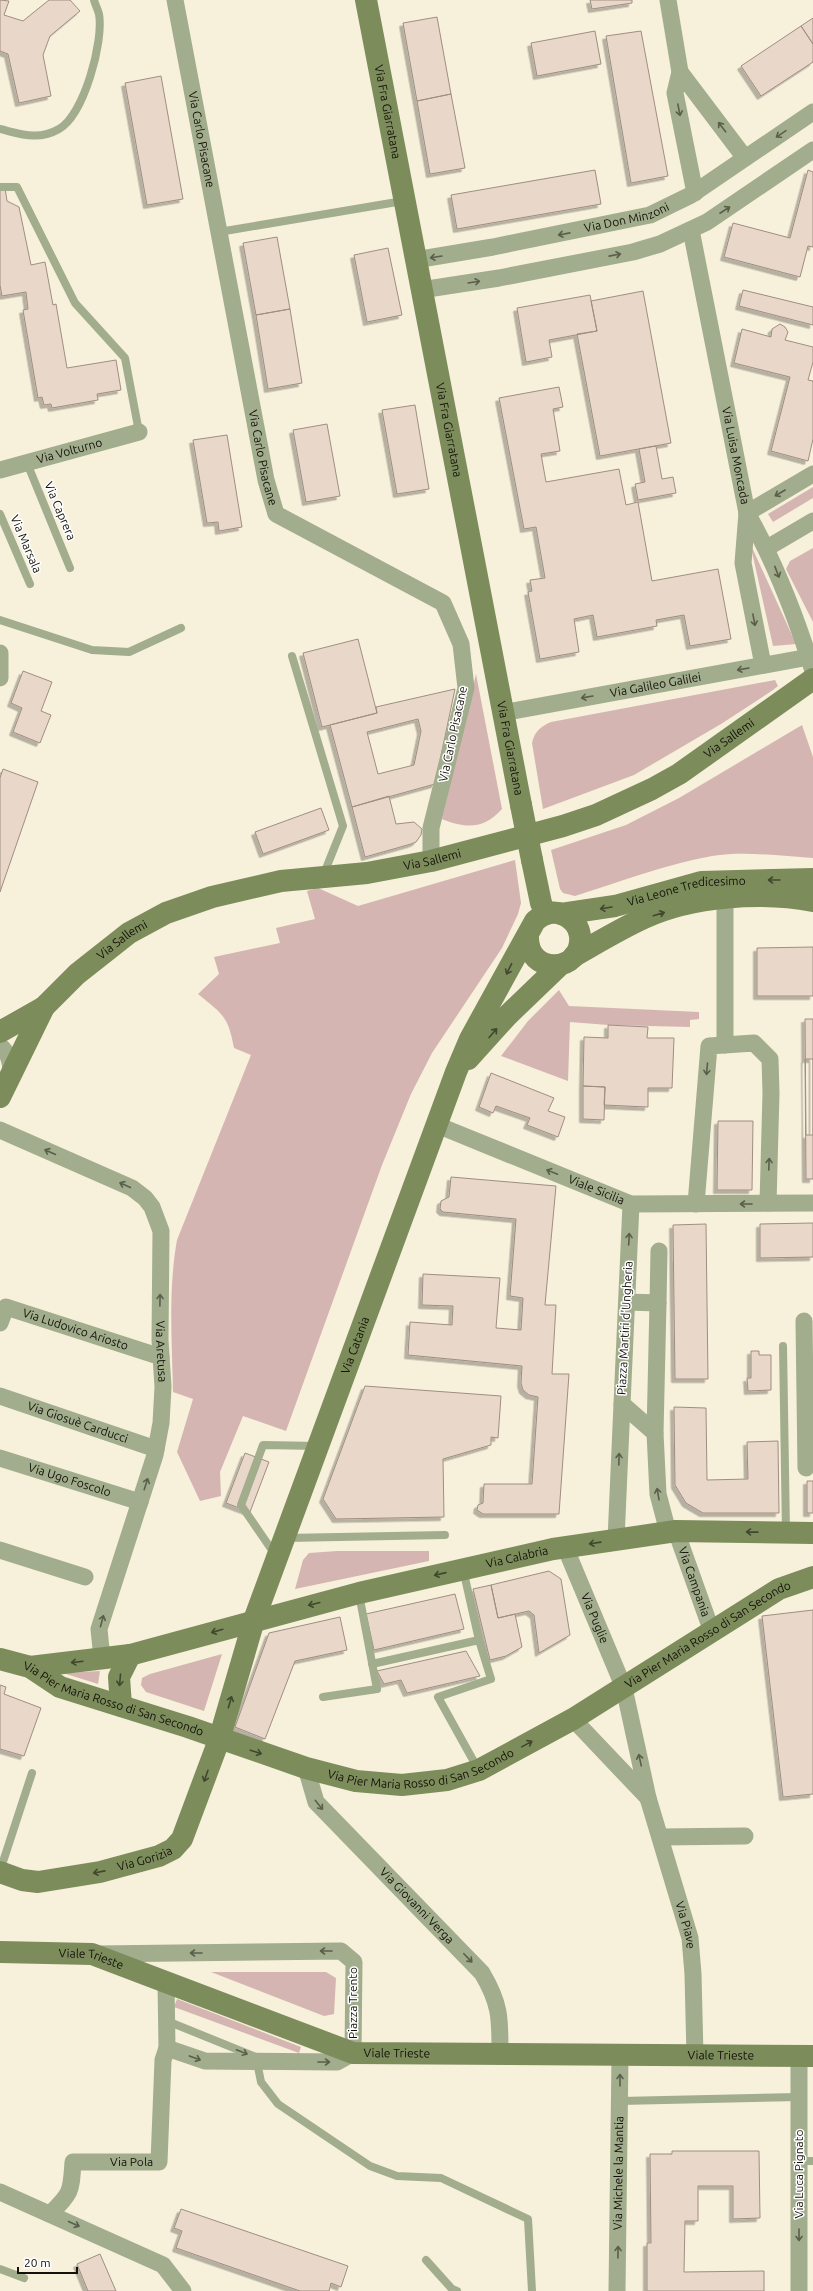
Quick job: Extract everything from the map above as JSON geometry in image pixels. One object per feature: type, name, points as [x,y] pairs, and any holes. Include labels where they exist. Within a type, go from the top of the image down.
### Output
[{"type":"street","name":"Via Carlo Pisacane","points":[[175,0],[266,480],[276,514],[443,603],[461,644],[466,688],[431,828],[431,861]]},
{"type":"street","name":"Via Fra Giarratana","points":[[366,0],[502,713],[532,860],[541,903],[553,914]]},
{"type":"street","points":[[668,0],[680,72],[675,93],[695,193]]},
{"type":"street","points":[[680,72],[745,158]]},
{"type":"street","name":"Via Don Minzoni","points":[[416,260],[626,221],[670,206],[695,193],[813,112]]},
{"type":"street","points":[[421,290],[499,278],[634,252],[660,244],[692,230],[728,208],[813,150]]},
{"type":"street","name":"Via Luisa Moncada","points":[[692,230],[747,512],[767,548],[811,664]]},
{"type":"street","name":"Via Volturno","points":[[0,467],[27,463],[138,432]]},
{"type":"street","points":[[762,665],[743,563],[747,512],[813,474]]},
{"type":"street","points":[[767,548],[813,521]]},
{"type":"street","points":[[0,653],[0,678]]},
{"type":"street","name":"Via Galileo Galilei","points":[[502,713],[762,665],[811,664]]},
{"type":"street","name":"Via Sallemi","points":[[0,1032],[44,1007],[82,969],[129,933],[166,913],[212,897],[281,881],[367,873],[431,861],[563,826],[622,803],[679,774],[813,679]]},
{"type":"street","name":"Via Leone Tredicesimo","points":[[553,914],[615,906],[701,882],[813,880]]},
{"type":"street","name":"Via Leone Tredicesimo","points":[[567,961],[646,917],[694,903],[725,898],[773,896],[813,901]]},
{"type":"street","points":[[725,898],[725,1045]]},
{"type":"street","points":[[456,1072],[507,1016],[567,961],[579,949],[580,932],[575,924],[553,914],[535,921],[528,935],[527,943],[535,958],[551,966],[567,961]]},
{"type":"street","name":"Via Catania","points":[[254,1620],[456,1072],[470,1039],[528,935]]},
{"type":"street","name":"Via Sallemi","points":[[0,1097],[44,1007]]},
{"type":"street","points":[[696,1204],[709,1046],[754,1044],[770,1059],[771,1093],[768,1203]]},
{"type":"street","points":[[0,1046],[8,1055],[11,1066],[11,1076]]},
{"type":"street","name":"Viale Sicilia","points":[[437,1125],[631,1204],[813,1203]]},
{"type":"street","name":"Via Aretusa","points":[[0,1130],[132,1188],[145,1198],[152,1207],[161,1231],[161,1357],[164,1387],[161,1423],[156,1449],[99,1629],[102,1659]]},
{"type":"street","name":"Piazza Martiri d'Ungheria","points":[[631,1204],[622,1404],[655,1433]]},
{"type":"street","points":[[659,1251],[655,1433],[658,1494],[672,1531]]},
{"type":"street","points":[[626,1302],[658,1303]]},
{"type":"street","name":"Via Ludovico Ariosto","points":[[0,1323],[6,1307],[161,1357]]},
{"type":"street","points":[[804,1321],[806,1468]]},
{"type":"street","name":"Via Giosuè Carducci","points":[[0,1396],[156,1449]]},
{"type":"street","points":[[616,1540],[622,1404]]},
{"type":"street","name":"Via Ugo Foscolo","points":[[0,1458],[140,1502]]},
{"type":"street","name":"Via Calabria","points":[[30,1667],[130,1655],[254,1620],[359,1593],[565,1547],[672,1531],[801,1533]]},
{"type":"street","name":"Via Campania","points":[[672,1531],[712,1632]]},
{"type":"street","name":"Via Puglie","points":[[565,1547],[624,1688]]},
{"type":"street","points":[[0,1550],[85,1578]]},
{"type":"street","name":"Via Pier Maria Rosso di San Secondo","points":[[0,1658],[30,1667],[60,1687],[306,1768],[356,1781],[402,1785],[447,1780],[479,1770],[573,1719],[779,1589],[813,1577]]},
{"type":"street","name":"Via Gorizia","points":[[0,1872],[22,1880],[38,1882],[117,1868],[159,1856],[173,1848],[182,1839],[187,1829],[219,1740],[254,1620]]},
{"type":"street","points":[[121,1706],[119,1677],[130,1655]]},
{"type":"street","name":"Via Piave","points":[[624,1688],[648,1798],[661,1837],[690,1938],[694,1974],[695,2056]]},
{"type":"street","name":"Via Piave","points":[[573,1719],[648,1798]]},
{"type":"street","name":"Via Giovanni Verga","points":[[306,1768],[316,1802],[482,1972],[496,1998],[498,2008],[500,2056]]},
{"type":"street","points":[[661,1837],[745,1836]]},
{"type":"street","name":"Piazza Trento","points":[[92,1954],[341,1951],[354,1962],[353,2054],[337,2062],[205,2061],[167,2048]]},
{"type":"street","name":"Viale Trieste","points":[[0,1952],[92,1954],[353,2054],[500,2056],[806,2056]]},
{"type":"street","points":[[166,1982],[168,2021],[167,2048]]},
{"type":"street","name":"Via Pola","points":[[50,2214],[67,2198],[71,2185],[73,2162],[159,2162],[163,2060],[167,2048]]},
{"type":"street","name":"Via Michele la Mantia","points":[[617,2291],[620,2056]]},
{"type":"street","name":"Via Luca Pignato","points":[[799,2291],[806,2161],[799,2097],[806,2056]]},
{"type":"street","points":[[0,2192],[163,2265],[182,2291]]},
{"type":"lane","points":[[0,129],[32,137],[60,129],[79,106],[98,51],[99,14],[94,0]]},
{"type":"lane","points":[[0,187],[17,187],[75,303],[125,358],[138,432]]},
{"type":"lane","points":[[219,232],[404,201]]},
{"type":"lane","name":"Via Caprera","points":[[27,463],[70,568]]},
{"type":"lane","name":"Via Marsala","points":[[0,514],[30,584]]},
{"type":"lane","points":[[0,620],[92,650],[129,652],[182,628]]},
{"type":"lane","points":[[292,656],[343,826],[323,876]]},
{"type":"lane","name":"Via Calabria","points":[[783,1346],[801,1533]]},
{"type":"lane","points":[[319,1446],[263,1445],[241,1505],[281,1548],[445,1535]]},
{"type":"lane","points":[[463,1569],[478,1640],[491,1679],[438,1698],[479,1770]]},
{"type":"lane","points":[[323,1697],[377,1689],[359,1593]]},
{"type":"lane","points":[[372,1664],[478,1640]]},
{"type":"lane","points":[[0,1872],[32,1773]]},
{"type":"lane","points":[[168,2021],[262,2062],[261,2082],[278,2104],[370,2166],[397,2176],[441,2178],[528,2219],[532,2291]]},
{"type":"lane","points":[[620,2101],[799,2097]]},
{"type":"lane","points":[[426,2260],[452,2289],[457,2291]]},
{"type":"lane","points":[[0,2269],[24,2278]]},
{"type":"shaded area","points":[[813,487],[813,498],[773,522],[768,514]]},
{"type":"shaded area","points":[[750,543],[796,644],[773,646]]},
{"type":"shaded area","points":[[813,548],[813,622],[786,569],[790,561]]},
{"type":"shaded area","points":[[476,674],[502,809],[495,816],[481,824],[467,826],[442,819]]},
{"type":"shaded area","points":[[775,680],[778,686],[773,690],[721,724],[634,775],[543,809],[532,743],[536,732],[547,724],[551,722]]},
{"type":"shaded area","points":[[802,725],[813,757],[813,858],[750,854],[712,856],[660,868],[575,896],[563,893],[560,889],[551,850],[626,825],[679,798]]},
{"type":"shaded area","points":[[515,860],[521,903],[518,914],[502,948],[432,1053],[411,1094],[382,1165],[286,1431],[243,1416],[220,1472],[221,1496],[200,1501],[177,1452],[193,1399],[173,1392],[171,1316],[174,1259],[177,1240],[251,1055],[234,1048],[229,1028],[223,1016],[198,994],[219,974],[214,957],[280,943],[276,928],[315,919],[307,891],[318,888],[358,906]]},
{"type":"shaded area","points":[[559,990],[569,1006],[699,1012],[699,1019],[690,1020],[690,1027],[608,1025],[570,1022],[568,1081],[501,1056],[528,1021]]},
{"type":"shaded area","points":[[337,1551],[429,1551],[429,1561],[295,1589],[303,1560],[309,1553]]},
{"type":"shaded area","points":[[222,1654],[204,1711],[146,1692],[141,1685],[142,1678],[150,1674]]},
{"type":"shaded area","points":[[100,1671],[98,1684],[63,1673]]},
{"type":"shaded area","points":[[211,1972],[326,1972],[336,1978],[334,2014],[324,2016]]},
{"type":"shaded area","points":[[177,1999],[301,2047],[299,2053],[174,2007]]},
{"type":"building","points":[[0,0],[9,1],[4,15],[23,21],[49,0],[70,0],[80,11],[50,36],[43,55],[51,96],[19,103],[8,54],[0,51]]},
{"type":"building","points":[[590,0],[632,0],[632,3],[592,9]]},
{"type":"building","points":[[437,17],[451,94],[417,101],[403,23]]},
{"type":"building","points":[[813,18],[813,44],[801,26]]},
{"type":"building","points":[[801,26],[813,44],[813,62],[761,96],[741,66]]},
{"type":"building","points":[[595,31],[601,64],[537,76],[531,43]]},
{"type":"building","points":[[641,31],[668,176],[631,183],[606,36]]},
{"type":"building","points":[[161,76],[183,199],[147,205],[125,83]]},
{"type":"building","points":[[451,94],[465,168],[430,174],[417,101]]},
{"type":"building","points":[[595,170],[601,204],[457,229],[451,195]]},
{"type":"building","points":[[808,170],[813,172],[813,247],[808,246],[800,277],[724,257],[733,223],[790,238]]},
{"type":"building","points":[[5,188],[7,201],[19,207],[31,265],[45,262],[53,305],[56,304],[67,368],[116,360],[121,390],[97,394],[98,400],[52,408],[51,404],[44,405],[42,397],[38,398],[23,310],[28,309],[26,292],[2,296],[0,285],[0,189]]},
{"type":"building","points":[[277,237],[290,309],[256,315],[243,243]]},
{"type":"building","points":[[388,248],[402,315],[367,322],[354,255]]},
{"type":"building","points":[[743,290],[813,307],[813,325],[739,306]]},
{"type":"building","points":[[643,291],[671,443],[600,456],[577,334],[597,331],[591,301]]},
{"type":"building","points":[[590,295],[597,331],[549,340],[552,357],[526,362],[517,308]]},
{"type":"building","points":[[290,309],[302,383],[268,389],[256,315]]},
{"type":"building","points":[[780,324],[785,327],[788,332],[785,340],[813,347],[813,362],[808,380],[813,381],[813,439],[808,461],[771,451],[790,377],[734,363],[742,329],[771,337],[772,329]]},
{"type":"building","points":[[559,387],[563,407],[553,409],[560,451],[541,454],[546,482],[619,469],[626,505],[638,502],[652,581],[718,569],[731,639],[690,646],[684,615],[656,620],[657,626],[597,637],[593,615],[574,619],[579,652],[540,659],[528,592],[532,591],[530,580],[545,578],[536,527],[524,529],[499,398]]},
{"type":"building","points":[[415,405],[429,489],[397,494],[382,410]]},
{"type":"building","points":[[327,424],[340,496],[306,502],[293,430]]},
{"type":"building","points":[[227,435],[242,527],[219,531],[218,522],[207,523],[193,440]]},
{"type":"building","points":[[656,446],[662,479],[673,477],[676,493],[638,500],[635,484],[645,482],[639,449]]},
{"type":"building","points":[[358,639],[377,713],[322,727],[303,653]]},
{"type":"building","points":[[23,671],[52,682],[41,711],[51,715],[40,743],[13,732],[22,708],[11,703]]},
{"type":"building","points":[[455,689],[435,784],[352,807],[330,725],[377,713],[376,707]],"holes":[[[418,719],[421,731],[414,765],[378,774],[367,732]]]},
{"type":"building","points":[[3,769],[38,782],[0,892],[0,778]]},
{"type":"building","points":[[389,796],[396,824],[414,822],[422,829],[421,835],[416,842],[411,844],[365,857],[352,807]]},
{"type":"building","points":[[321,808],[329,830],[263,854],[255,832]]},
{"type":"building","points":[[813,947],[813,996],[757,996],[757,948]]},
{"type":"building","points":[[805,1019],[813,1019],[813,1135],[806,1135]]},
{"type":"building","points":[[608,1025],[648,1027],[647,1038],[674,1038],[672,1088],[648,1088],[648,1107],[604,1105],[605,1087],[583,1086],[584,1037],[608,1038]]},
{"type":"building","points":[[805,1059],[813,1059],[813,1179],[806,1179]]},
{"type":"building","points":[[491,1073],[554,1098],[548,1111],[565,1117],[558,1137],[527,1125],[530,1118],[496,1106],[493,1113],[479,1107]]},
{"type":"building","points":[[583,1086],[605,1087],[604,1120],[583,1119]]},
{"type":"building","points":[[718,1121],[753,1121],[752,1190],[717,1190]]},
{"type":"building","points":[[451,1177],[556,1186],[545,1305],[556,1305],[552,1374],[569,1374],[559,1514],[483,1514],[477,1510],[478,1505],[483,1503],[484,1484],[532,1484],[538,1397],[529,1395],[523,1390],[521,1383],[522,1366],[408,1355],[410,1322],[452,1325],[453,1306],[422,1305],[423,1274],[500,1278],[496,1328],[521,1330],[523,1298],[510,1296],[516,1219],[443,1212],[440,1209],[441,1201],[449,1197]]},
{"type":"building","points":[[813,1223],[813,1257],[760,1258],[760,1224]]},
{"type":"building","points":[[706,1224],[708,1379],[675,1379],[673,1225]]},
{"type":"building","points":[[751,1351],[759,1351],[759,1355],[771,1355],[771,1390],[748,1391],[747,1378],[751,1378]]},
{"type":"building","points":[[365,1386],[501,1396],[498,1438],[491,1437],[491,1445],[443,1459],[444,1517],[336,1519],[323,1499]]},
{"type":"building","points":[[674,1407],[706,1408],[707,1480],[748,1479],[747,1442],[778,1441],[779,1513],[703,1513],[686,1503],[675,1485]]},
{"type":"building","points":[[245,1453],[269,1462],[250,1512],[226,1503]]},
{"type":"building","points":[[807,1481],[813,1481],[813,1513],[807,1513]]},
{"type":"building","points":[[549,1571],[561,1579],[570,1635],[539,1653],[534,1615],[529,1611],[498,1618],[491,1585]]},
{"type":"building","points":[[491,1585],[498,1618],[515,1614],[522,1647],[506,1656],[490,1660],[473,1589]]},
{"type":"building","points":[[455,1594],[464,1629],[374,1650],[366,1614]]},
{"type":"building","points":[[813,1610],[813,1794],[783,1797],[762,1616]]},
{"type":"building","points":[[340,1617],[347,1650],[295,1661],[265,1739],[235,1727],[269,1633]]},
{"type":"building","points":[[466,1651],[480,1676],[407,1693],[401,1680],[384,1684],[377,1671]]},
{"type":"building","points":[[0,1685],[6,1687],[4,1694],[41,1708],[24,1756],[0,1749]]},
{"type":"building","points":[[672,2151],[759,2151],[760,2218],[733,2219],[733,2186],[698,2186],[698,2221],[685,2221],[684,2272],[764,2271],[764,2291],[647,2291],[647,2243],[651,2243],[650,2154],[672,2154]]},
{"type":"building","points":[[181,2209],[348,2266],[341,2287],[331,2283],[329,2291],[300,2291],[176,2248],[182,2231],[174,2228]]},
{"type":"building","points":[[100,2254],[116,2291],[88,2291],[77,2264]]}]
